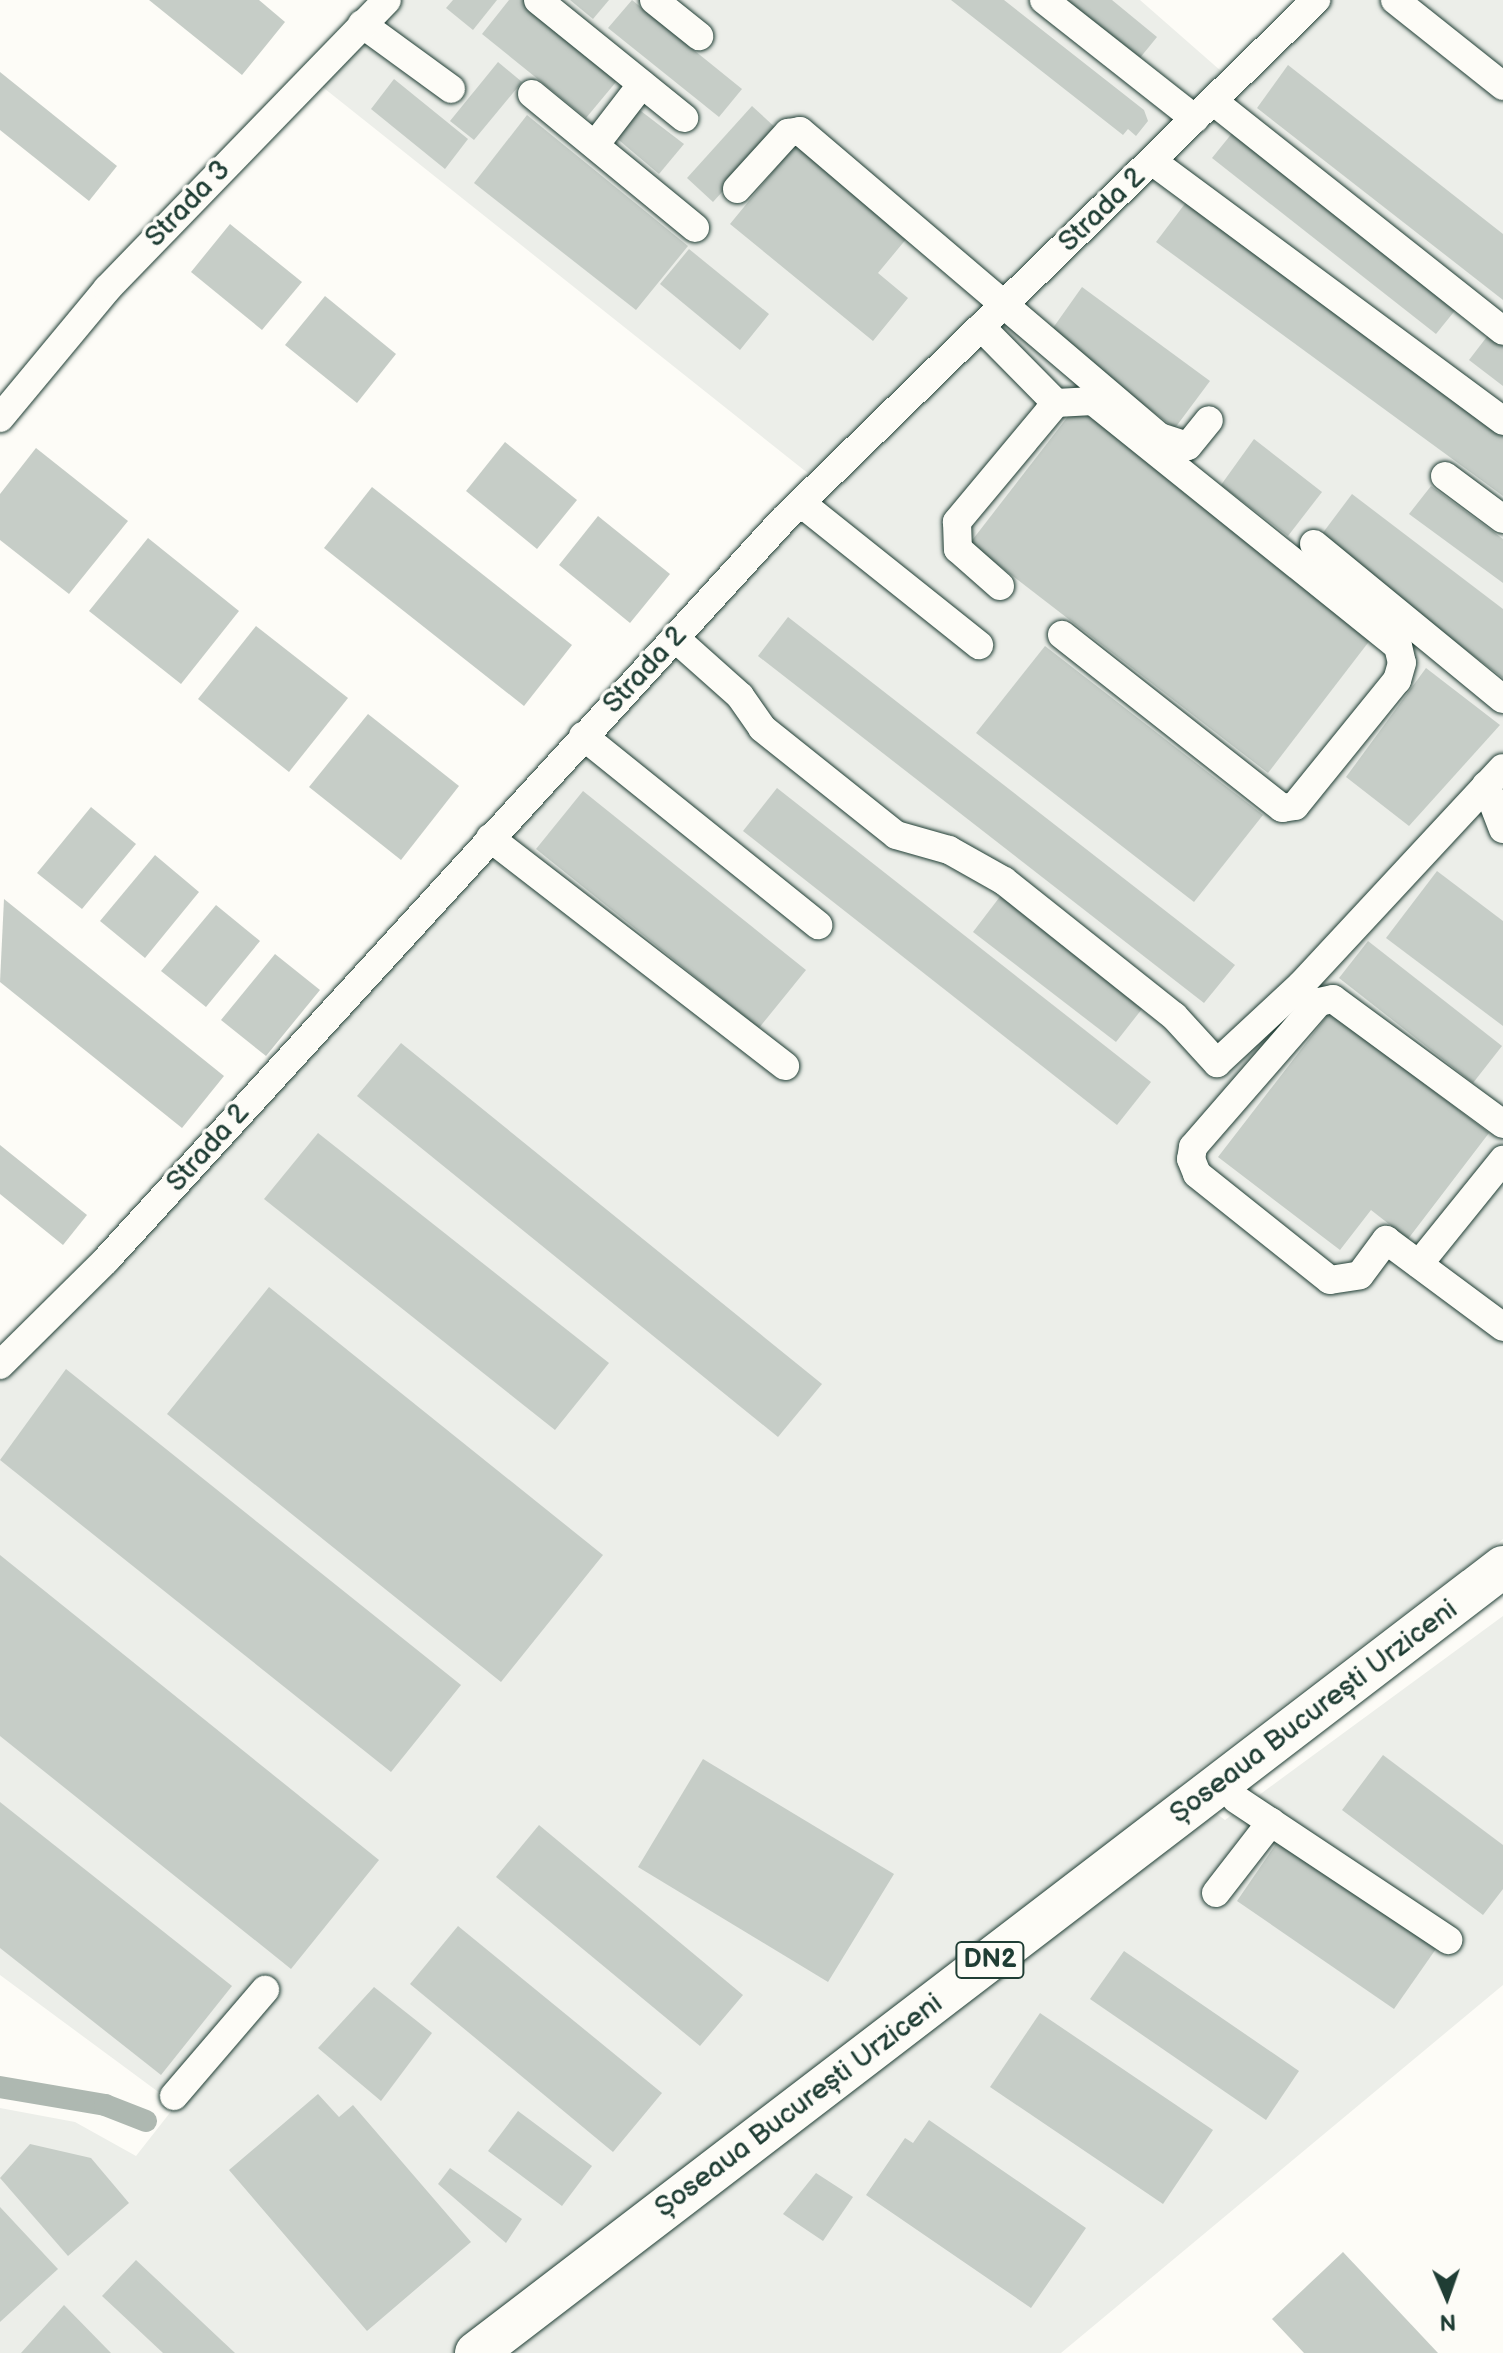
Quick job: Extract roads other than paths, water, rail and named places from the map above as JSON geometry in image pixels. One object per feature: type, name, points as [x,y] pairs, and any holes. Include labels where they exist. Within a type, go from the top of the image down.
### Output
[{"type":"highway","name":"Șoseaua București Urziceni","points":[[476,2353],[1503,1567]]},
{"type":"highway","name":"Șoseaua București Urziceni","points":[[512,2353],[1503,1594]]},
{"type":"lane","name":"Strada 3","points":[[0,418],[107,289],[387,0]]},
{"type":"lane","points":[[538,0],[684,118]]},
{"type":"lane","points":[[654,0],[699,36]]},
{"type":"lane","points":[[1044,0],[1204,110],[1503,331]]},
{"type":"lane","name":"Strada 2","points":[[0,1365],[106,1260],[583,736],[801,503],[1316,0]]},
{"type":"lane","points":[[1395,0],[1503,86]]},
{"type":"lane","points":[[362,24],[451,89]]},
{"type":"lane","points":[[595,145],[642,84]]},
{"type":"lane","points":[[532,94],[695,228]]},
{"type":"lane","points":[[737,189],[788,133],[800,131],[1174,447],[1188,446],[1209,420]]},
{"type":"lane","points":[[1152,161],[1503,421]]},
{"type":"lane","points":[[981,327],[1056,403]]},
{"type":"lane","points":[[1000,586],[958,549],[957,522],[1056,403],[1075,396],[1093,401],[1398,646],[1402,663],[1397,680],[1295,806],[1282,808],[1062,635]]},
{"type":"lane","points":[[1445,476],[1503,519]]},
{"type":"lane","points":[[801,503],[979,645]]},
{"type":"lane","points":[[1314,544],[1503,699]]},
{"type":"lane","points":[[675,638],[740,696],[762,728],[896,835],[949,850],[1004,881],[1174,1016],[1217,1063],[1301,985],[1494,776]]},
{"type":"lane","points":[[583,736],[818,925]]},
{"type":"lane","points":[[1494,776],[1503,829]]},
{"type":"lane","points":[[490,838],[785,1066]]},
{"type":"lane","points":[[1503,1124],[1333,999],[1319,1002],[1193,1147],[1197,1174],[1330,1280],[1360,1275],[1386,1240],[1503,1327]]},
{"type":"lane","points":[[1419,1264],[1503,1160]]},
{"type":"lane","points":[[1236,1799],[1448,1940]]},
{"type":"lane","points":[[1216,1893],[1271,1822]]},
{"type":"lane","points":[[174,2096],[265,1990]]},
{"type":"waterway","points":[[0,2087],[105,2105],[146,2121]]}]
